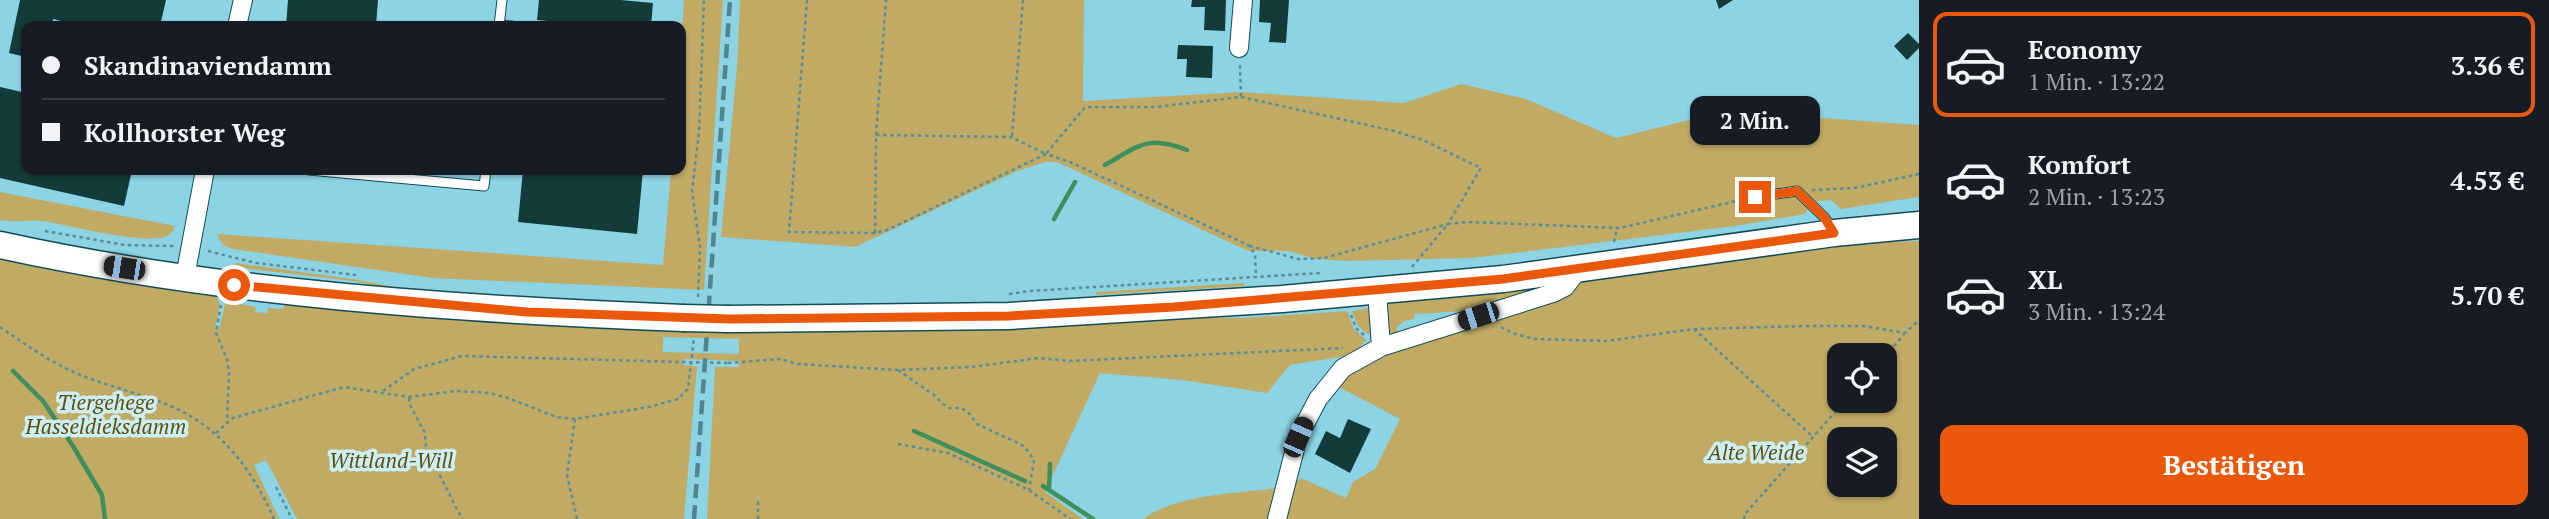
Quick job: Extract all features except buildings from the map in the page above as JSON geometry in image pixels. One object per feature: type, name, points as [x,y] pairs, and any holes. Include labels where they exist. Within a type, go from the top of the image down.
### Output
[{"type":"main road","points":[[0,245],[185,277],[362,298],[527,312],[692,315],[729,319],[1009,316],[1174,307],[1377,291],[1578,270],[1834,233],[1919,225]]},
{"type":"street","points":[[238,21],[243,0]]},
{"type":"street","points":[[1239,48],[1243,0]]},
{"type":"street","points":[[185,277],[204,175]]},
{"type":"street","points":[[1277,519],[1292,454],[1306,421],[1318,399],[1343,368],[1381,347],[1553,293],[1565,286],[1578,270]]},
{"type":"street","points":[[1377,291],[1381,347]]},
{"type":"lane","points":[[500,21],[502,0]]},
{"type":"lane","points":[[360,175],[484,187],[485,175]]},
{"type":"lane","points":[[1755,197],[1797,191],[1824,217],[1834,233]]},
{"type":"path","points":[[215,433],[227,422],[344,387],[409,397],[474,391],[505,397],[557,417],[575,419],[649,407],[678,399],[688,389],[692,315],[700,247],[692,191],[699,132],[704,0]]},
{"type":"path","points":[[807,0],[789,232],[875,233],[887,230],[1046,154],[1085,107],[1155,107],[1241,97],[1394,131],[1423,140],[1481,167],[1448,224],[1412,267]]},
{"type":"path","points":[[875,233],[876,135],[886,0]]},
{"type":"path","points":[[1012,137],[1023,0]]},
{"type":"path","points":[[1239,48],[1241,97]]},
{"type":"path","points":[[876,135],[1012,137],[1250,246],[1298,259],[1324,258],[1448,224],[1468,222],[1617,228],[1755,197]]},
{"type":"path","points":[[1797,191],[1855,188],[1919,174]]},
{"type":"path","points":[[1613,248],[1617,228]]},
{"type":"path","points":[[38,230],[125,245],[171,245],[256,263],[357,276]]},
{"type":"path","points":[[1250,246],[1255,255],[1256,277]]},
{"type":"path","points":[[1402,268],[1423,267]]},
{"type":"path","points":[[1000,295],[1030,290],[1321,273]]},
{"type":"path","points":[[1478,316],[1515,334],[1535,339],[1606,341],[1694,330],[1864,326],[1905,333]]},
{"type":"path","points":[[1897,343],[1919,320]]},
{"type":"path","points":[[0,327],[76,374],[168,405],[215,433],[253,477],[274,519]]},
{"type":"path","points":[[1694,330],[1813,437]]},
{"type":"path","points":[[216,333],[227,359],[229,373],[227,422]]},
{"type":"path","points":[[383,391],[414,369],[463,356],[728,363],[780,359],[798,364],[898,370],[971,367],[1038,358],[1069,361],[1344,348]]},
{"type":"path","points":[[898,370],[949,408],[961,408],[968,412],[977,424],[1024,446],[1034,460],[1030,490]]},
{"type":"path","points":[[409,397],[410,405],[425,433],[426,448],[462,519]]},
{"type":"path","points":[[1744,519],[1744,515],[1834,413]]},
{"type":"path","points":[[575,419],[567,475],[577,519]]},
{"type":"path","points":[[898,444],[948,453],[1030,490],[1070,519]]},
{"type":"path","points":[[276,487],[292,519]]},
{"type":"path","points":[[758,498],[758,519]]},
{"type":"green space","points":[[684,0],[723,0],[704,290],[432,278],[233,249],[225,245],[217,234],[663,265],[671,175],[686,175],[686,21],[682,21]]},
{"type":"green space","points":[[740,0],[1084,0],[1083,101],[1241,92],[1404,103],[1461,84],[1526,99],[1616,138],[1726,111],[1919,125],[1919,197],[1841,209],[1831,200],[1812,202],[1805,214],[1735,226],[1472,258],[1348,261],[1316,259],[1288,251],[1248,251],[1057,162],[1046,162],[1017,171],[855,247],[721,237],[737,67]]},
{"type":"green space","points":[[0,192],[175,226],[169,235],[145,238],[44,221],[0,220]]},
{"type":"green space","name":"Alte Weide","points":[[1919,241],[1919,519],[1285,519],[1292,486],[1301,478],[1346,498],[1353,482],[1375,469],[1400,419],[1337,386],[1344,375],[1357,366],[1596,276],[1837,243]]},
{"type":"green space","points":[[0,254],[117,280],[217,296],[220,306],[215,328],[219,329],[225,304],[230,302],[256,307],[255,312],[267,313],[268,308],[284,309],[284,304],[383,309],[1242,318],[1347,311],[1354,329],[1366,340],[1353,355],[1290,365],[1267,393],[1182,380],[1100,373],[1045,492],[1083,519],[707,519],[715,367],[739,367],[739,361],[683,359],[683,365],[697,366],[684,519],[297,519],[266,460],[254,465],[279,519],[0,519]],"holes":[[[663,337],[739,339],[739,354],[663,352]]]},
{"type":"green space","points":[[235,263],[351,279],[418,291],[419,294],[352,281],[234,267]]},
{"type":"green space","points":[[1244,283],[1244,286],[1096,295],[1096,292]]},
{"type":"green space","points":[[1556,284],[1485,310],[1415,314],[1414,319],[1404,321],[1396,328],[1398,332],[1392,335],[1387,328],[1387,307],[1391,303],[1449,293]]},
{"type":"green space","points":[[1368,308],[1372,321],[1369,335],[1358,326],[1352,311]]},
{"type":"green space","points":[[1280,488],[1273,519],[1143,519],[1173,504],[1190,500]]},
{"type":"waterway","points":[[1105,165],[1144,144],[1162,143],[1187,150]]},
{"type":"waterway","points":[[1054,219],[1075,182]]},
{"type":"waterway","points":[[13,371],[43,401],[73,446],[102,495],[105,519]]},
{"type":"waterway","points":[[914,431],[1025,481]]},
{"type":"waterway","points":[[1049,490],[1050,464]]},
{"type":"waterway","points":[[1043,486],[1093,519]]},
{"type":"railway","points":[[694,519],[730,0]]},
{"type":"route","points":[[234,285],[527,312],[729,319],[1009,316],[1282,299],[1503,279],[1834,233],[1824,217],[1797,191],[1755,197]]},
{"type":"park label","name":"Tiergehege Hasseldieksdamm","points":[[106,415]]},
{"type":"park label","name":"Wittland-Will","points":[[391,461]]}]
